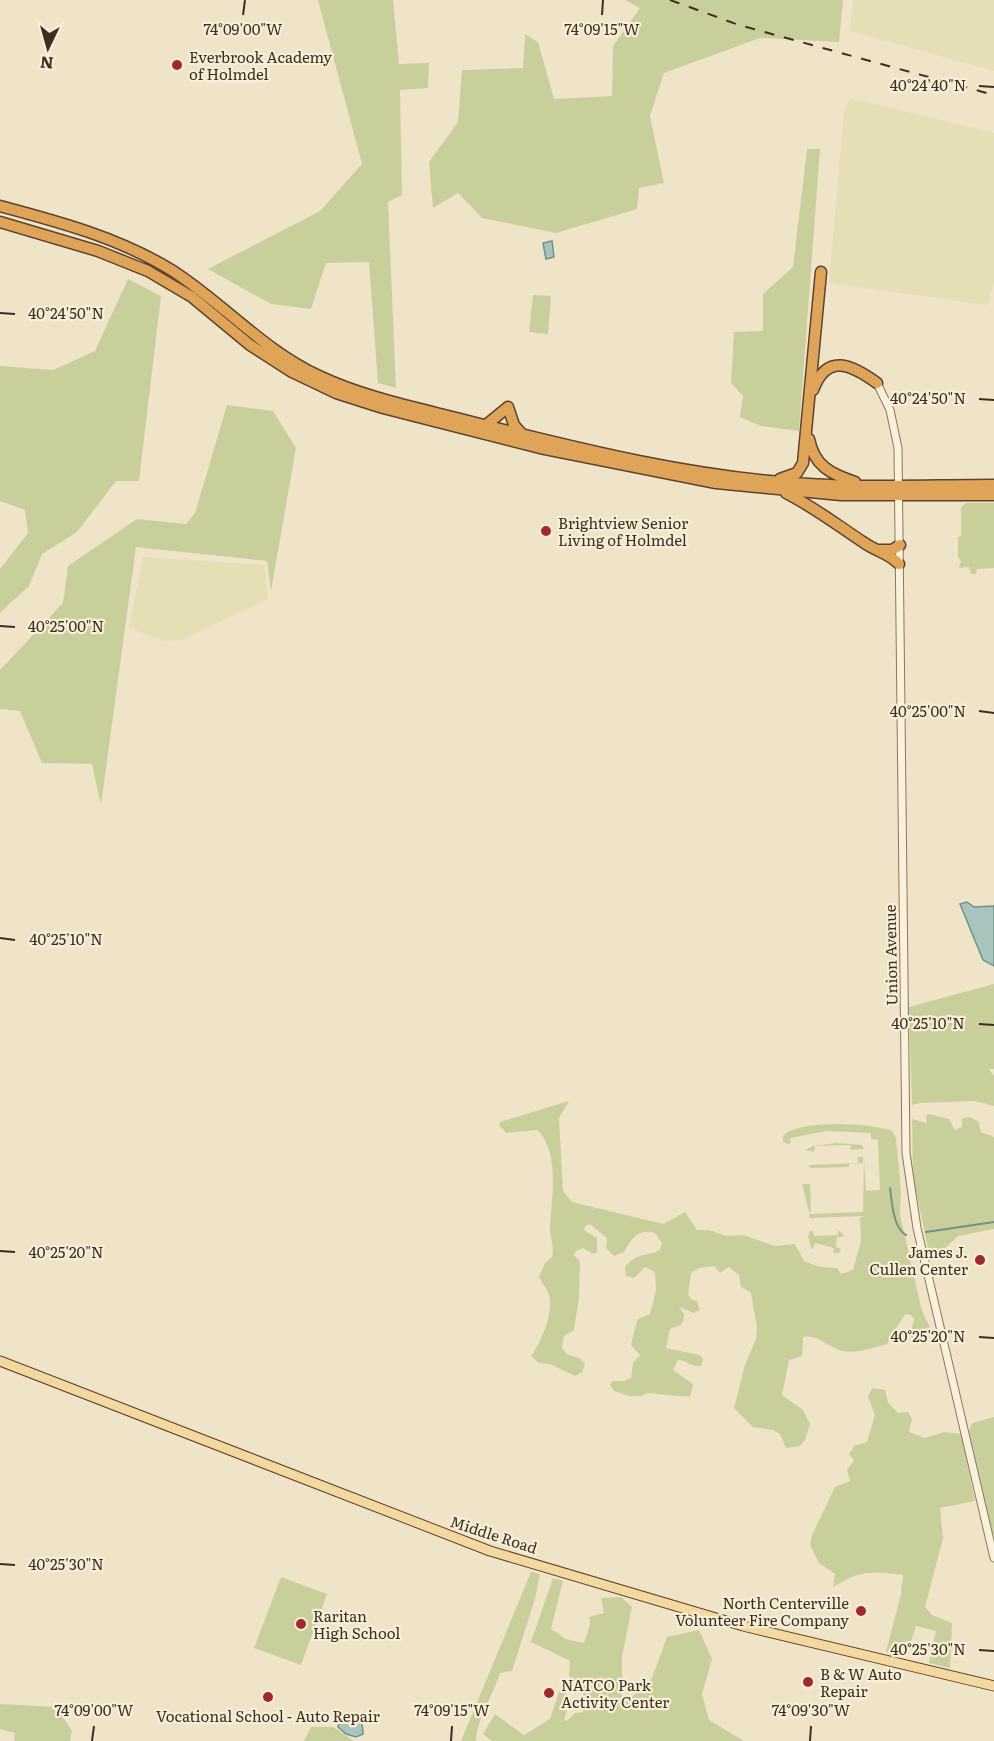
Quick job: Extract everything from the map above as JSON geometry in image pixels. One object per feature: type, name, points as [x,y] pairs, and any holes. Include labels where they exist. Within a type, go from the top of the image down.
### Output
[{"type":"highway","points":[[0,206],[86,231],[152,259],[193,285],[269,347],[321,377],[366,394],[523,435],[699,471],[771,481],[864,486],[899,491],[994,495]]},
{"type":"highway","points":[[0,222],[98,250],[148,271],[192,297],[276,362],[314,383],[348,397],[591,459],[716,483],[841,495],[994,485]]},
{"type":"highway","points":[[771,481],[791,476],[799,471],[804,455],[821,272]]},
{"type":"highway","points":[[808,404],[821,375],[839,365],[855,367],[877,383]]},
{"type":"highway","points":[[486,425],[508,407],[514,425],[523,435]]},
{"type":"highway","points":[[807,424],[811,447],[820,465],[831,474],[864,486]]},
{"type":"highway","points":[[781,490],[817,509],[864,543],[880,550],[899,564]]},
{"type":"highway","points":[[880,550],[892,550],[900,545]]},
{"type":"main road","name":"Middle Road","points":[[0,1361],[490,1551],[747,1627],[994,1686]]},
{"type":"street","points":[[877,383],[890,410],[894,425],[898,448],[899,491]]},
{"type":"street","name":"Union Avenue","points":[[899,491],[906,1153],[917,1228],[994,1558]]},
{"type":"shaded area","points":[[853,0],[994,0],[994,71],[850,31]]},
{"type":"shaded area","points":[[850,98],[994,133],[994,282],[987,305],[829,283],[844,110]]},
{"type":"shaded area","points":[[143,557],[265,565],[268,599],[182,640],[164,641],[129,628]]},
{"type":"green space","points":[[318,0],[393,0],[399,64],[429,63],[428,88],[400,90],[402,195],[388,202],[396,388],[378,383],[369,262],[326,263],[311,309],[271,304],[208,269],[320,211],[362,164]]},
{"type":"green space","points":[[625,0],[843,0],[839,42],[760,38],[664,73],[650,116],[664,183],[639,188],[637,209],[556,233],[482,218],[458,193],[433,208],[429,162],[458,122],[462,70],[523,68],[525,34],[538,42],[554,99],[612,96],[613,46],[640,8]]},
{"type":"green space","points":[[807,149],[820,149],[799,431],[761,426],[740,417],[743,396],[731,383],[734,332],[763,331],[763,294],[793,267]]},
{"type":"green space","points":[[128,279],[161,296],[139,481],[116,481],[77,532],[42,554],[29,586],[0,613],[0,569],[28,533],[25,510],[0,501],[0,366],[53,370],[95,351]]},
{"type":"green space","points":[[533,295],[551,296],[548,334],[529,332]]},
{"type":"green space","points":[[227,405],[273,411],[296,448],[271,591],[267,561],[136,547],[101,805],[92,764],[42,763],[20,711],[0,709],[0,670],[63,603],[68,566],[137,519],[186,524],[195,513]]},
{"type":"green space","points":[[965,503],[994,503],[994,568],[977,569],[976,574],[971,574],[969,567],[959,568],[961,561],[958,557],[958,537],[961,536],[961,508]]},
{"type":"green space","points":[[994,984],[994,1069],[989,1069],[994,1076],[994,1106],[975,1101],[912,1105],[909,1007]]},
{"type":"green space","points":[[569,1101],[559,1118],[563,1191],[572,1202],[663,1224],[685,1212],[697,1230],[709,1230],[726,1236],[743,1235],[775,1246],[795,1244],[804,1261],[819,1267],[837,1268],[841,1274],[853,1270],[861,1241],[860,1218],[865,1216],[810,1218],[809,1214],[863,1212],[864,1159],[866,1191],[880,1190],[878,1140],[871,1139],[871,1133],[826,1131],[790,1138],[791,1143],[788,1144],[783,1142],[783,1136],[804,1127],[836,1124],[868,1126],[892,1131],[896,1138],[901,1191],[900,1215],[922,1311],[931,1335],[924,1340],[914,1340],[910,1335],[914,1319],[911,1315],[905,1314],[887,1344],[869,1349],[844,1351],[817,1339],[803,1337],[802,1356],[789,1360],[782,1395],[803,1410],[810,1424],[805,1440],[800,1446],[786,1448],[780,1434],[773,1430],[753,1427],[734,1408],[745,1365],[756,1339],[757,1328],[751,1293],[741,1287],[739,1275],[729,1267],[720,1273],[714,1266],[699,1268],[691,1273],[688,1295],[692,1300],[697,1301],[700,1310],[694,1313],[679,1307],[684,1314],[683,1321],[670,1329],[666,1348],[699,1355],[703,1358],[701,1366],[678,1360],[673,1370],[693,1384],[690,1397],[647,1393],[641,1396],[630,1396],[614,1391],[610,1384],[613,1381],[624,1381],[631,1378],[633,1363],[640,1355],[631,1345],[636,1325],[638,1319],[650,1314],[656,1290],[655,1272],[645,1267],[634,1278],[626,1276],[625,1267],[638,1257],[660,1250],[662,1243],[655,1233],[640,1233],[632,1239],[624,1252],[614,1256],[606,1248],[607,1238],[590,1224],[585,1226],[584,1230],[597,1238],[597,1252],[593,1254],[583,1248],[576,1251],[574,1255],[580,1262],[579,1298],[574,1330],[564,1336],[562,1348],[567,1354],[579,1358],[585,1364],[582,1372],[575,1376],[550,1364],[539,1363],[531,1356],[539,1343],[550,1310],[549,1295],[539,1277],[545,1263],[553,1253],[550,1229],[552,1162],[544,1139],[537,1130],[506,1133],[499,1125],[500,1122]]},
{"type":"green space","points":[[929,1114],[949,1119],[955,1130],[962,1127],[962,1119],[969,1117],[978,1121],[981,1132],[994,1137],[994,1229],[958,1236],[940,1253],[932,1252],[928,1248],[913,1177],[912,1119],[927,1123],[926,1116]]},
{"type":"green space","points":[[837,1143],[862,1145],[864,1149],[851,1150],[850,1145],[815,1146],[814,1152],[805,1150],[813,1146]]},
{"type":"green space","points":[[858,1157],[863,1157],[863,1163],[849,1164],[849,1167],[810,1168],[809,1165],[858,1163]]},
{"type":"green space","points":[[802,1184],[810,1184],[811,1212],[809,1212]]},
{"type":"green space","points":[[838,1230],[843,1234],[843,1237],[837,1237],[836,1247],[841,1249],[839,1253],[833,1253],[834,1248],[815,1243],[813,1249],[811,1248],[808,1236],[810,1231],[813,1231],[814,1236],[838,1235]]},
{"type":"green space","points":[[872,1388],[885,1390],[888,1402],[898,1413],[908,1412],[912,1419],[909,1432],[925,1438],[944,1432],[961,1434],[975,1501],[940,1508],[943,1538],[925,1607],[932,1615],[952,1623],[950,1668],[929,1663],[936,1631],[916,1626],[906,1657],[886,1652],[901,1594],[903,1575],[867,1573],[851,1577],[833,1587],[835,1574],[819,1563],[810,1545],[812,1535],[835,1487],[850,1481],[847,1470],[854,1460],[849,1454],[854,1446],[867,1442],[875,1415],[868,1397]]},
{"type":"green space","points":[[994,1417],[994,1534],[992,1534],[969,1431],[972,1423]]},
{"type":"green space","points":[[531,1572],[540,1574],[535,1599],[512,1671],[500,1673],[482,1715],[476,1741],[461,1741]]},
{"type":"green space","points":[[281,1577],[327,1594],[301,1665],[254,1648]]},
{"type":"green space","points":[[553,1578],[563,1581],[551,1629],[566,1639],[584,1643],[590,1625],[589,1617],[604,1613],[601,1598],[621,1597],[632,1607],[622,1656],[622,1706],[652,1678],[667,1637],[699,1630],[712,1659],[702,1694],[709,1720],[744,1741],[492,1741],[483,1734],[495,1714],[524,1735],[550,1719],[561,1686],[568,1702],[564,1719],[567,1721],[575,1713],[583,1712],[583,1693],[569,1676],[570,1661],[531,1642]]},
{"type":"green space","points":[[0,1704],[56,1707],[72,1731],[70,1741],[14,1741],[15,1733],[0,1729]]},
{"type":"green space","points":[[311,1727],[333,1727],[354,1741],[304,1741]]},
{"type":"water","points":[[552,241],[554,257],[546,259],[543,243]]},
{"type":"water","points":[[967,902],[974,907],[994,906],[994,966],[983,960],[960,904]]},
{"type":"water","points":[[351,1713],[361,1721],[363,1727],[363,1734],[356,1737],[346,1734],[338,1727],[340,1716]]},
{"type":"waterway","points":[[890,1188],[898,1227],[906,1235]]},
{"type":"waterway","points":[[926,1232],[994,1222]]},
{"type":"railway","points":[[670,0],[739,25],[994,95]]},
{"type":"place","name":"Everbrook Academy of Holmdel","points":[[177,65]]},
{"type":"place","name":"Brightview Senior Living of Holmdel","points":[[546,531]]},
{"type":"place","name":"James J. Cullen Center","points":[[980,1260]]},
{"type":"place","name":"North Centerville Volunteer Fire Company","points":[[861,1611]]},
{"type":"place","name":"Raritan High School","points":[[301,1624]]},
{"type":"place","name":"B & W Auto Repair","points":[[808,1682]]},
{"type":"place","name":"NATCO Park Activity Center","points":[[549,1693]]},
{"type":"place","name":"Vocational School - Auto Repair","points":[[268,1697]]}]
